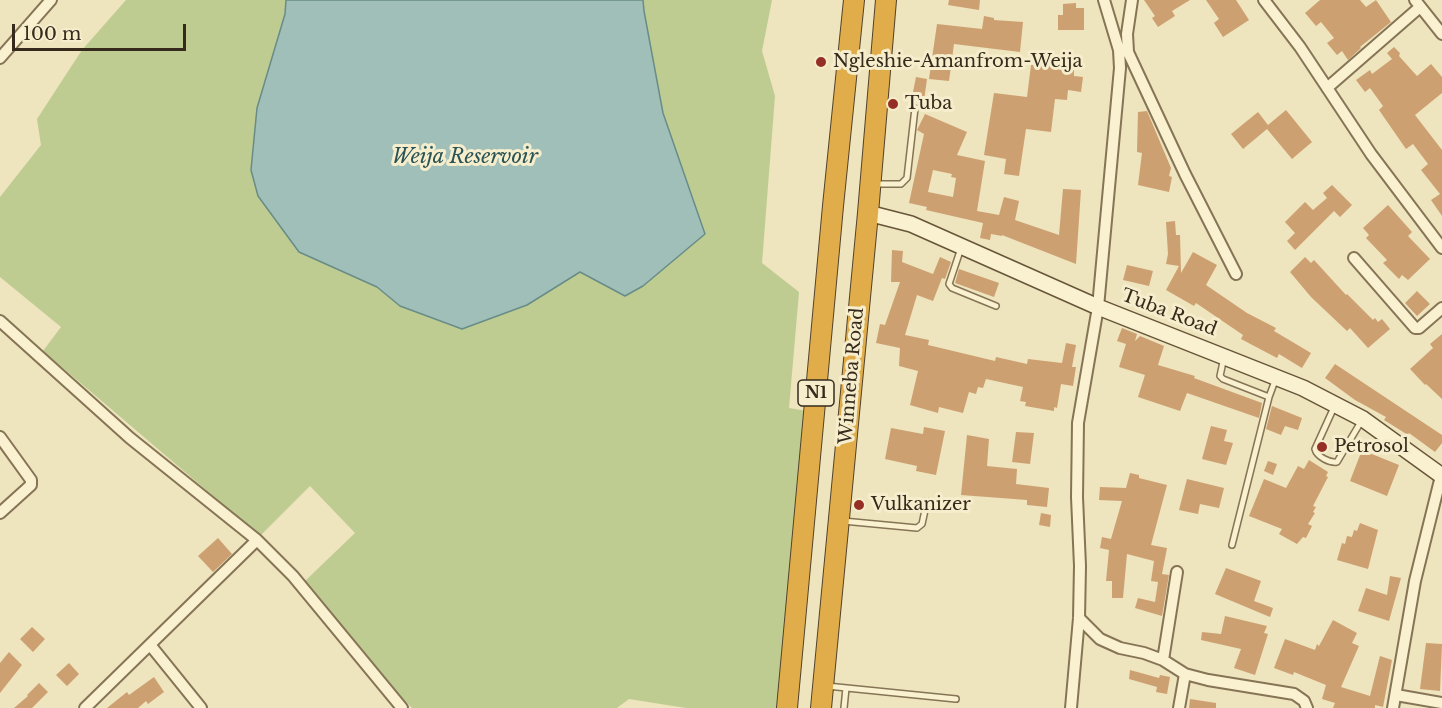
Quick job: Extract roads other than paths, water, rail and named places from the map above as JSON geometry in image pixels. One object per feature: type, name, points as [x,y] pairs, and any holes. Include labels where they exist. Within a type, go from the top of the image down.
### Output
[{"type":"highway","name":"Winneba Road","points":[[840,0],[846,78]]},
{"type":"highway","name":"Winneba Road","points":[[846,78],[847,0]]},
{"type":"highway","name":"Winneba Road","points":[[787,708],[854,0]]},
{"type":"highway","name":"Winneba Road","points":[[876,0],[882,44]]},
{"type":"highway","name":"Winneba Road","points":[[820,708],[868,213],[886,0]]},
{"type":"highway","name":"Winneba Road","points":[[882,44],[893,0]]},
{"type":"street","points":[[0,58],[51,0]]},
{"type":"street","points":[[1104,0],[1124,51],[1236,274]]},
{"type":"street","points":[[1071,708],[1080,566],[1077,497],[1078,423],[1098,307],[1120,68],[1132,0]]},
{"type":"street","points":[[1264,0],[1300,47],[1371,154],[1442,248]]},
{"type":"street","points":[[1328,88],[1417,4],[1442,34]]},
{"type":"street","name":"Tuba Road","points":[[868,213],[911,224],[1098,307],[1276,377],[1336,404],[1363,419],[1442,476]]},
{"type":"street","points":[[1354,258],[1415,328],[1419,328],[1442,308]]},
{"type":"street","points":[[0,321],[130,438],[257,540],[293,576],[402,708]]},
{"type":"street","points":[[0,437],[32,480],[31,485],[0,513]]},
{"type":"street","points":[[1393,708],[1415,581],[1442,476]]},
{"type":"street","points":[[85,708],[257,540]]},
{"type":"street","points":[[1163,660],[1177,572]]},
{"type":"street","points":[[1078,618],[1100,639],[1120,648],[1163,660],[1185,674],[1294,694],[1304,701],[1307,708]]},
{"type":"street","points":[[151,646],[201,708]]},
{"type":"street","points":[[1179,708],[1185,674]]},
{"type":"street","points":[[1396,695],[1442,703]]},
{"type":"lane","points":[[870,184],[901,184],[907,178],[915,108]]},
{"type":"lane","points":[[961,246],[949,284],[952,288],[996,306]]},
{"type":"lane","points":[[1224,356],[1220,370],[1220,376],[1223,379],[1269,397]]},
{"type":"lane","points":[[1232,545],[1276,377]]},
{"type":"lane","points":[[1336,404],[1315,449],[1318,455],[1333,463],[1337,462],[1363,419]]},
{"type":"lane","points":[[838,520],[917,528],[922,525],[927,501]]},
{"type":"lane","points":[[823,686],[956,699]]},
{"type":"lane","points":[[844,708],[846,688]]},
{"type":"water","name":"Weija Reservoir","points":[[286,0],[643,0],[663,113],[705,234],[643,286],[625,296],[580,272],[527,305],[462,329],[400,306],[377,287],[299,252],[258,196],[251,170],[257,108],[285,14]]},
{"type":"place","name":"Ngleshie-Amanfrom-Weija","points":[[821,62]]},
{"type":"place","name":"Tuba","points":[[893,104]]},
{"type":"place","name":"Petrosol","points":[[1322,447]]},
{"type":"place","name":"Vulkanizer","points":[[859,505]]}]
